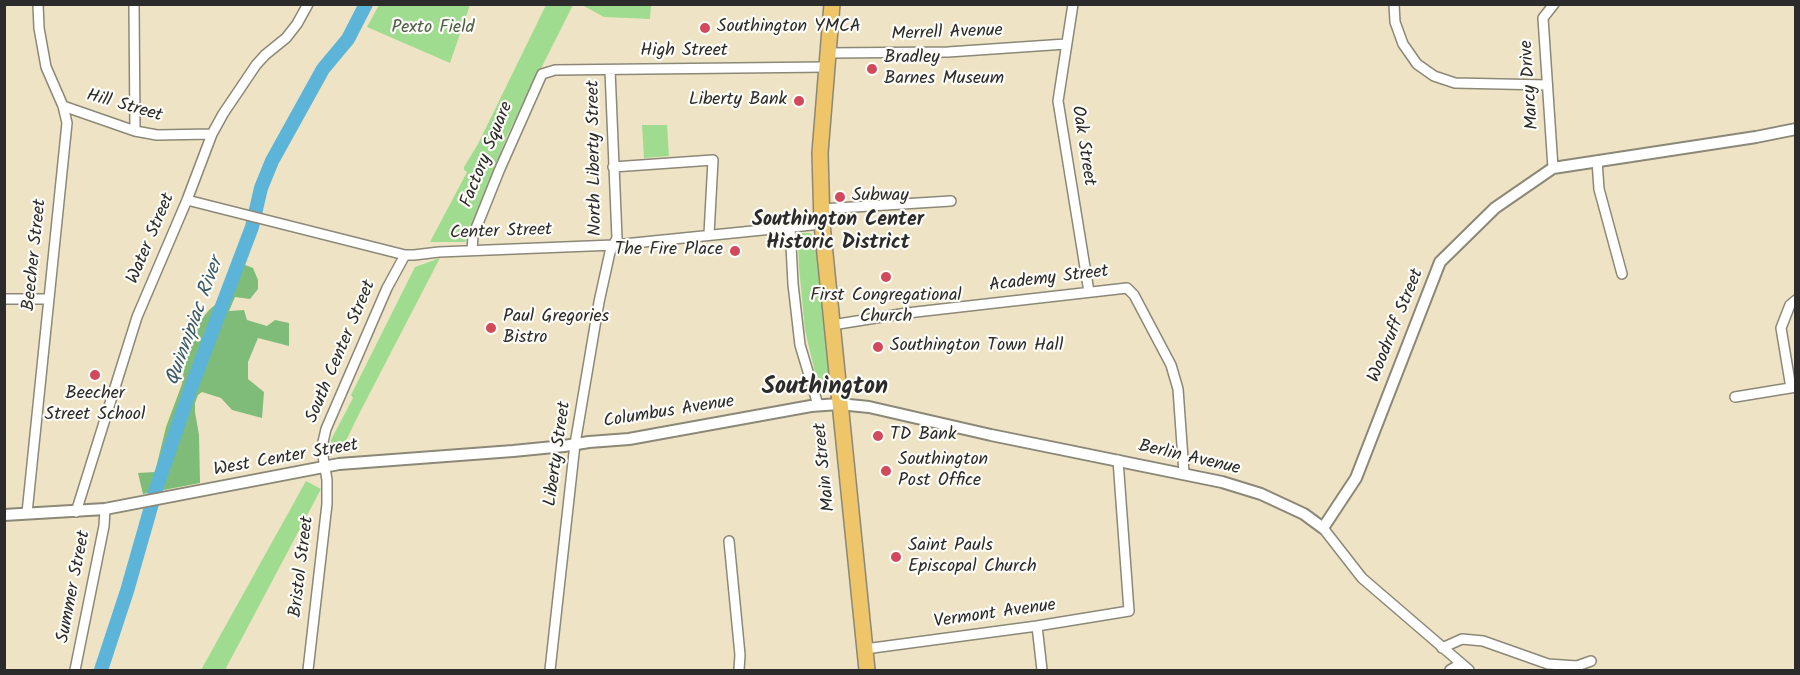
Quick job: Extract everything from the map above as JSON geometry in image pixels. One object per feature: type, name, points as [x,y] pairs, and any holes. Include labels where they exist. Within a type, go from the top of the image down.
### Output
[{"type":"highway","name":"Main Street","points":[[832,4],[820,153],[822,216],[867,670]]},
{"type":"street","name":"Beecher Street","points":[[27,513],[47,299],[67,123],[63,106],[46,67],[38,4]]},
{"type":"street","points":[[134,4],[135,131]]},
{"type":"street","name":"Water Street","points":[[76,512],[137,317],[187,200],[212,134],[256,65],[265,54],[286,38],[308,4]]},
{"type":"street","name":"Oak Street","points":[[1073,4],[1058,101],[1089,292]]},
{"type":"street","points":[[1394,4],[1395,22],[1403,44],[1417,64],[1434,76],[1455,83],[1547,85]]},
{"type":"street","name":"Marcy Drive","points":[[1553,168],[1543,18],[1554,4]]},
{"type":"street","name":"Merrell Avenue","points":[[828,60],[1066,44]]},
{"type":"street","name":"High Street","points":[[542,74],[555,70],[610,70],[828,60]]},
{"type":"street","name":"North Liberty Street","points":[[610,70],[617,238],[614,245]]},
{"type":"street","name":"Factory Square","points":[[472,250],[473,236],[542,74]]},
{"type":"street","name":"Hill Street","points":[[63,106],[135,131],[157,135],[212,134]]},
{"type":"street","name":"Woodruff Street","points":[[1323,528],[1356,478],[1440,262],[1495,208],[1553,168],[1796,129]]},
{"type":"street","points":[[613,167],[713,160],[709,234]]},
{"type":"street","points":[[1597,161],[1599,189],[1622,274]]},
{"type":"street","name":"Center Street","points":[[187,200],[405,255],[614,245],[790,226],[822,216],[951,201]]},
{"type":"street","points":[[790,226],[793,284],[800,345],[818,405]]},
{"type":"street","name":"Liberty Street","points":[[550,670],[575,444],[599,302],[610,252],[614,245]]},
{"type":"street","name":"South Center Street","points":[[325,466],[322,450],[326,429],[387,288],[405,255]]},
{"type":"street","name":"Academy Street","points":[[832,325],[907,313],[1127,288],[1134,295],[1172,365],[1178,389],[1184,473]]},
{"type":"street","points":[[4,299],[47,299]]},
{"type":"street","points":[[1735,397],[1793,388],[1781,328],[1790,305],[1796,300]]},
{"type":"street","name":"Berlin Avenue","points":[[839,404],[869,407],[991,435],[1184,473],[1261,494],[1304,514],[1323,528],[1362,578],[1469,670]]},
{"type":"street","name":"Columbus Avenue","points":[[575,444],[661,435],[818,405],[839,404]]},
{"type":"street","name":"West Center Street","points":[[4,515],[105,509],[325,466],[575,444]]},
{"type":"street","name":"Vermont Avenue","points":[[866,649],[1036,627],[1129,611],[1118,460]]},
{"type":"street","name":"Bristol Street","points":[[308,670],[327,504],[325,466]]},
{"type":"street","name":"Summer Street","points":[[75,670],[104,526],[105,509]]},
{"type":"street","points":[[729,541],[740,655],[739,670]]},
{"type":"street","points":[[1036,627],[1042,670]]},
{"type":"street","points":[[1442,648],[1462,639],[1483,641],[1548,664],[1577,666],[1591,662]]},
{"type":"street","points":[[1450,670],[1460,664]]},
{"type":"green space","name":"Pexto Field","points":[[379,5],[470,5],[450,63],[367,27]]},
{"type":"green space","points":[[546,5],[573,5],[508,134],[465,242],[430,242],[467,172],[464,167],[478,144]]},
{"type":"green space","points":[[582,5],[651,5],[650,19],[604,17]]},
{"type":"green space","points":[[642,125],[667,125],[669,156],[644,158]]},
{"type":"green space","points":[[247,224],[258,225],[243,264],[253,268],[258,280],[258,289],[250,299],[235,297],[229,311],[244,310],[247,320],[267,326],[275,320],[289,323],[289,346],[258,338],[248,362],[248,379],[264,392],[262,418],[232,410],[221,398],[202,392],[195,403],[199,435],[200,483],[143,494],[138,473],[155,472],[166,427],[182,384],[187,345],[197,325],[221,300]]},
{"type":"green space","points":[[802,233],[810,233],[815,238],[830,388],[828,391],[821,391],[818,385],[805,330],[798,239]]},
{"type":"green space","points":[[440,258],[339,455],[331,448],[331,440],[415,267]]},
{"type":"green space","points":[[306,481],[321,489],[225,670],[201,670]]},
{"type":"waterway","name":"Quinnipiac River","points":[[101,670],[127,591],[157,486],[192,385],[252,227],[261,188],[272,161],[323,69],[348,39],[366,4]]},
{"type":"place","name":"Southington YMCA","points":[[705,28]]},
{"type":"place","name":"Bradley Barnes Museum","points":[[872,69]]},
{"type":"place","name":"Liberty Bank","points":[[799,101]]},
{"type":"place","name":"Subway","points":[[840,197]]},
{"type":"place","name":"The Fire Place","points":[[735,251]]},
{"type":"place","name":"First Congregational Church","points":[[886,277]]},
{"type":"place","name":"Paul Gregories Bistro","points":[[491,328]]},
{"type":"place","name":"Southington Town Hall","points":[[878,347]]},
{"type":"place","name":"Beecher Street School","points":[[95,375]]},
{"type":"place","name":"TD Bank","points":[[878,436]]},
{"type":"place","name":"Southington Post Office","points":[[886,471]]},
{"type":"place","name":"Saint Pauls Episcopal Church","points":[[896,557]]},
{"type":"district","name":"Southington Center Historic District","points":[[838,234]]},
{"type":"district","name":"Southington","points":[[825,389]]}]
